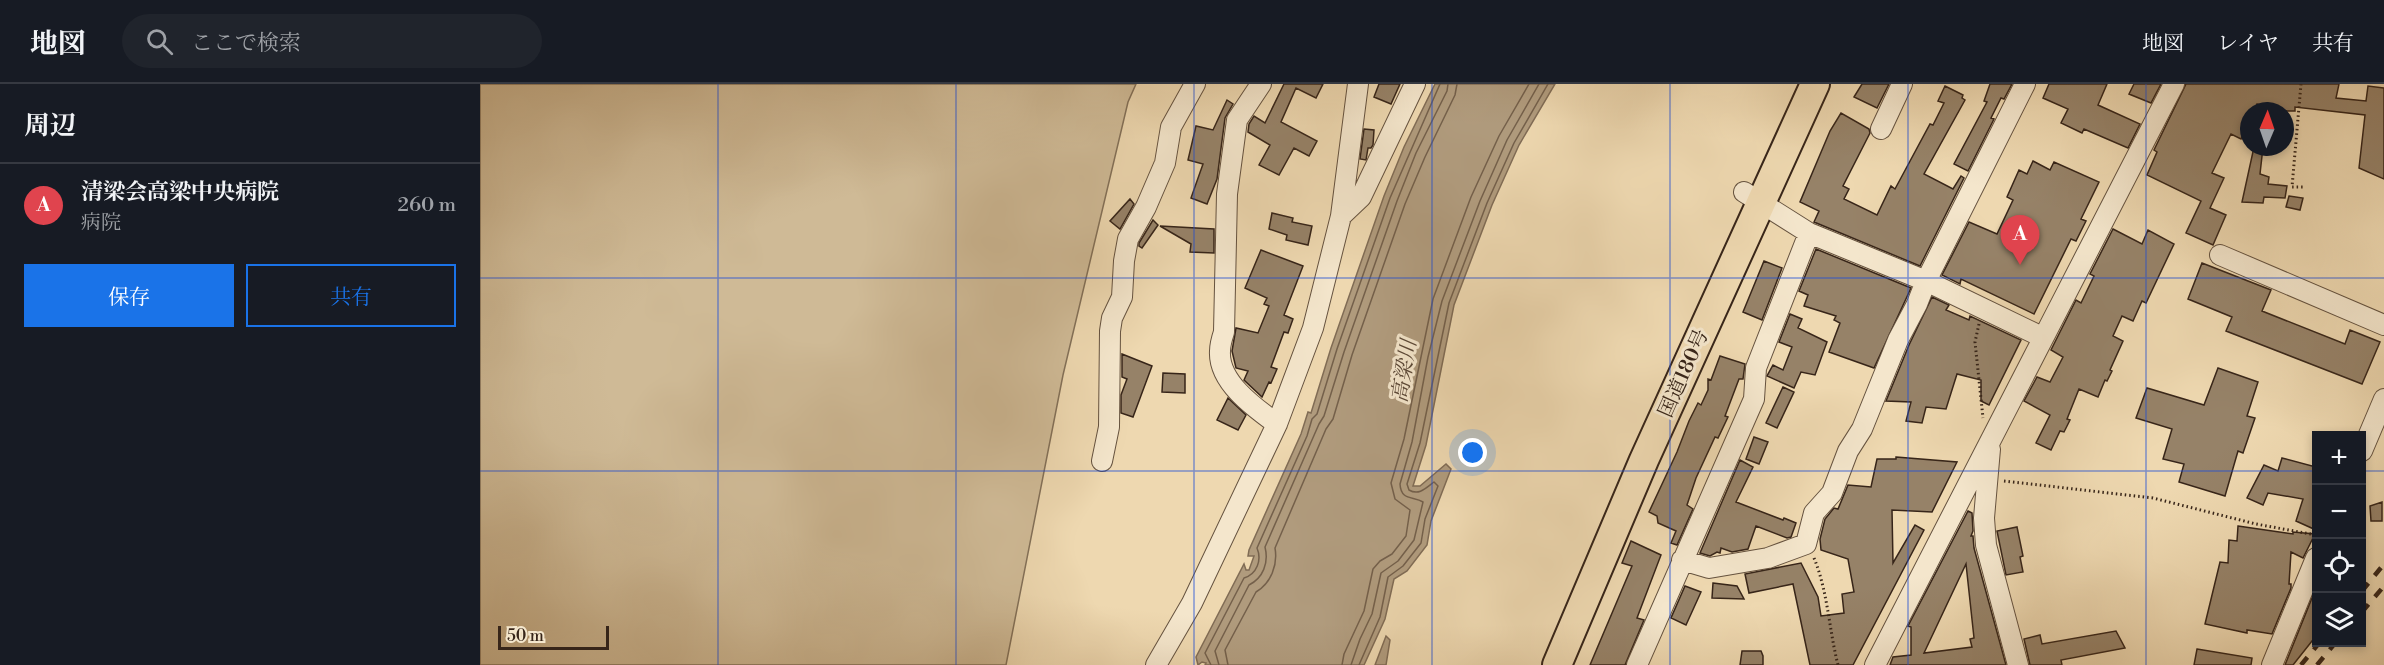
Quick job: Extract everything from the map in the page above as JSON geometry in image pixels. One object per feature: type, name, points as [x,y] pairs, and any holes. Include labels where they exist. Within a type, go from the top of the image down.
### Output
[{"type":"highway","name":"国道180号","points":[[1557,665],[1752,197],[1794,84]]},
{"type":"highway","name":"国道180号","points":[[1537,665],[1623,463],[1752,197],[1815,84]]},
{"type":"street","points":[[1102,461],[1109,427],[1111,325],[1122,297],[1128,239],[1146,207],[1165,163],[1171,127],[1195,84]]},
{"type":"street","points":[[1261,84],[1237,120],[1227,194],[1224,332],[1220,353],[1227,376],[1244,397],[1277,424]]},
{"type":"street","points":[[1156,665],[1192,603],[1277,424],[1313,328],[1341,216],[1358,84]]},
{"type":"street","points":[[1341,216],[1361,197],[1415,84]]},
{"type":"street","points":[[1881,129],[1902,84]]},
{"type":"street","points":[[1682,560],[1709,568],[1768,558],[1806,544],[1814,513],[1832,493],[1848,451],[1862,429],[1898,340],[2025,84]]},
{"type":"street","points":[[1875,665],[2174,84]]},
{"type":"street","points":[[1752,197],[1809,233],[1926,281],[2042,337]]},
{"type":"street","points":[[1637,665],[1754,399],[1756,368],[1809,233]]},
{"type":"street","points":[[2220,255],[2384,325]]},
{"type":"street","points":[[2366,440],[2384,399]]},
{"type":"street","points":[[1992,438],[1984,518],[1986,545],[2018,665]]},
{"type":"street","points":[[2272,665],[2312,568]]},
{"type":"path","points":[[2301,84],[2292,187],[2302,187]]},
{"type":"path","points":[[1982,307],[1976,342],[1977,374],[1983,420],[1992,438]]},
{"type":"path","points":[[1988,479],[2153,498],[2256,524],[2312,534]]},
{"type":"path","points":[[1806,544],[1823,581],[1838,665]]},
{"type":"shaded area","points":[[480,84],[1136,84],[1128,102],[1063,375],[1006,665],[480,665]]},
{"type":"water","name":"高梁川","points":[[1435,84],[1555,84],[1519,145],[1492,205],[1454,305],[1426,445],[1413,486],[1420,486],[1446,464],[1451,469],[1431,521],[1427,545],[1407,571],[1394,579],[1385,619],[1364,665],[1205,665],[1206,663],[1202,662],[1198,665],[1196,657],[1244,564],[1246,570],[1249,570],[1254,556],[1248,556],[1249,550],[1301,434],[1308,412],[1311,413],[1384,196],[1404,147]]},
{"type":"water","points":[[1386,636],[1390,640],[1386,665],[1375,665]]},
{"type":"building","points":[[1284,84],[1323,84],[1316,98],[1296,88],[1281,122],[1317,141],[1309,156],[1294,148],[1279,175],[1259,165],[1270,145],[1248,132],[1249,124],[1254,116],[1265,123]]},
{"type":"building","points":[[1379,84],[1400,84],[1391,104],[1374,97]]},
{"type":"building","points":[[1862,84],[1889,84],[1877,108],[1854,97]]},
{"type":"building","points":[[1990,84],[2012,84],[2004,99],[2001,98],[1991,118],[1994,119],[1968,171],[1954,164],[1987,102],[1984,101]]},
{"type":"building","points":[[2049,84],[2107,84],[2098,105],[2140,124],[2128,148],[2084,129],[2082,133],[2061,123],[2068,109],[2043,98]]},
{"type":"building","points":[[2134,84],[2161,84],[2151,103],[2129,94]]},
{"type":"building","points":[[2186,84],[2339,84],[2336,98],[2366,101],[2368,86],[2384,88],[2384,179],[2359,168],[2365,115],[2295,107],[2294,111],[2294,102],[2240,102],[2240,138],[2231,134],[2212,173],[2224,178],[2210,208],[2226,215],[2213,245],[2186,233],[2201,201],[2147,175],[2157,152],[2154,150]]},
{"type":"building","points":[[1945,86],[1963,95],[1962,98],[1965,100],[1924,174],[1953,189],[1961,176],[1964,178],[1920,266],[1814,222],[1819,211],[1800,202],[1830,131],[1841,113],[1869,129],[1870,133],[1843,186],[1849,189],[1844,199],[1877,215],[1891,186],[1895,189],[1930,124],[1933,125],[1944,103],[1938,101]]},
{"type":"building","points":[[1227,100],[1233,104],[1225,118],[1217,179],[1207,204],[1191,198],[1203,164],[1188,160],[1196,126],[1213,130]]},
{"type":"building","points":[[1364,129],[1374,130],[1373,145],[1368,148],[1366,160],[1360,159]]},
{"type":"building","points":[[2252,156],[2262,156],[2260,174],[2269,177],[2268,184],[2287,186],[2285,198],[2264,197],[2263,203],[2242,202]]},
{"type":"building","points":[[2033,161],[2050,170],[2054,162],[2099,182],[2081,219],[2086,221],[2076,241],[2071,239],[2034,314],[1961,279],[1960,284],[1942,275],[1969,222],[1997,234],[2013,200],[2007,197],[2019,170],[2027,174]]},
{"type":"building","points":[[2289,196],[2303,198],[2300,210],[2286,207]]},
{"type":"building","points":[[1130,199],[1134,204],[1120,229],[1110,221]]},
{"type":"building","points":[[1272,213],[1293,218],[1292,222],[1312,226],[1308,245],[1286,240],[1287,235],[1269,229]]},
{"type":"building","points":[[1153,220],[1158,225],[1142,248],[1139,243]]},
{"type":"building","points":[[1160,226],[1214,229],[1214,253],[1190,252],[1191,244]]},
{"type":"building","points":[[2113,229],[2142,244],[2148,230],[2174,244],[2146,303],[2142,301],[2133,321],[2122,316],[2113,336],[2123,341],[2110,370],[2112,371],[2107,381],[2105,380],[2098,397],[2079,389],[2067,419],[2070,420],[2064,432],[2060,431],[2051,450],[2036,443],[2050,415],[2024,401],[2037,377],[2050,382],[2063,357],[2051,350],[2076,300],[2081,303],[2094,276],[2090,274]]},
{"type":"building","points":[[1816,249],[1911,288],[1874,368],[1829,352],[1840,323],[1834,320],[1836,316],[1804,306],[1808,295],[1799,291]]},
{"type":"building","points":[[1261,250],[1303,266],[1284,315],[1293,319],[1288,333],[1284,332],[1271,367],[1277,369],[1262,397],[1244,380],[1248,371],[1236,368],[1232,351],[1236,328],[1258,333],[1269,306],[1264,304],[1267,298],[1245,288]]},
{"type":"building","points":[[1764,261],[1782,268],[1762,320],[1743,312]]},
{"type":"building","points":[[2202,263],[2271,290],[2262,311],[2345,344],[2350,330],[2380,342],[2362,384],[2226,331],[2232,317],[2188,299]]},
{"type":"building","points":[[1932,297],[1949,305],[1946,310],[1969,320],[1970,316],[2021,340],[1989,405],[1981,401],[1981,380],[1957,374],[1946,409],[1926,407],[1922,423],[1906,421],[1911,402],[1886,401]]},
{"type":"building","points":[[1790,314],[1802,319],[1798,328],[1827,342],[1815,375],[1801,372],[1794,388],[1767,376],[1773,365],[1783,370],[1792,347],[1779,342]]},
{"type":"building","points":[[1122,354],[1152,366],[1133,417],[1121,413],[1121,395],[1127,379],[1122,377]]},
{"type":"building","points":[[1720,356],[1745,364],[1743,379],[1739,379],[1725,416],[1728,417],[1718,438],[1715,437],[1696,478],[1687,505],[1693,509],[1677,545],[1671,543],[1676,531],[1658,523],[1657,516],[1649,512],[1689,421],[1698,403],[1701,405],[1708,390],[1708,379],[1711,380]]},
{"type":"building","points":[[2218,368],[2258,382],[2247,416],[2255,418],[2243,453],[2238,451],[2225,496],[2179,482],[2184,464],[2163,459],[2172,429],[2136,418],[2147,388],[2204,405]]},
{"type":"building","points":[[1163,373],[1185,374],[1185,393],[1162,392]]},
{"type":"building","points":[[1783,387],[1794,392],[1777,428],[1766,423]]},
{"type":"building","points":[[1228,398],[1246,415],[1238,430],[1217,420]]},
{"type":"building","points":[[1754,437],[1768,442],[1759,464],[1746,459]]},
{"type":"building","points":[[1896,457],[1957,462],[1932,512],[1892,510],[1893,563],[1915,525],[1924,530],[1853,665],[1810,665],[1793,584],[1749,593],[1745,574],[1801,563],[1818,597],[1821,616],[1844,613],[1842,594],[1854,592],[1848,559],[1821,550],[1820,539],[1825,519],[1834,508],[1838,509],[1848,485],[1871,487],[1877,459],[1896,459]]},
{"type":"building","points":[[2282,458],[2312,466],[2312,528],[2296,521],[2303,499],[2268,493],[2263,505],[2247,498],[2264,465],[2278,471]]},
{"type":"building","points":[[1740,460],[1753,467],[1736,502],[1796,523],[1791,537],[1787,538],[1756,526],[1748,549],[1732,552],[1721,548],[1720,553],[1717,552],[1710,556],[1700,553]]},
{"type":"building","points":[[2382,502],[2382,521],[2371,521],[2370,506]]},
{"type":"building","points":[[1968,511],[1972,513],[1971,536],[1973,536],[1974,548],[2006,665],[1890,665],[1893,657],[1911,655],[1911,627],[1908,626]],"holes":[[[1966,564],[1974,638],[1970,639],[1972,647],[1924,653]]]},
{"type":"building","points":[[2238,526],[2293,534],[2293,532],[2312,534],[2312,540],[2303,558],[2291,552],[2289,584],[2291,588],[2272,634],[2247,630],[2247,633],[2205,624],[2220,562],[2228,563],[2229,540],[2237,541]]},
{"type":"building","points":[[2017,527],[2023,556],[2020,557],[2023,572],[2006,575],[1997,531]]},
{"type":"building","points":[[1631,541],[1661,555],[1637,618],[1644,620],[1625,665],[1590,665],[1632,566],[1622,563]]},
{"type":"building","points":[[1713,583],[1737,586],[1744,599],[1712,598]]},
{"type":"building","points":[[1685,586],[1701,592],[1686,625],[1671,618]]},
{"type":"building","points":[[2312,598],[2312,641],[2293,665],[2285,665]]},
{"type":"building","points":[[2116,631],[2125,648],[2061,660],[2062,665],[2030,665],[2024,639],[2040,635],[2042,644]]},
{"type":"building","points":[[2197,649],[2252,658],[2251,665],[2194,665]]},
{"type":"building","points":[[1742,651],[1761,651],[1763,665],[1740,665]]},
{"type":"railway","points":[[2366,586],[2384,564]]},
{"type":"railway","points":[[2366,607],[2384,586]]},
{"type":"railway","points":[[2301,665],[2316,647]]},
{"type":"railway","points":[[2317,665],[2332,647]]},
{"type":"place","name":"清梁会高梁中央病院","points":[[2020,265]]}]
